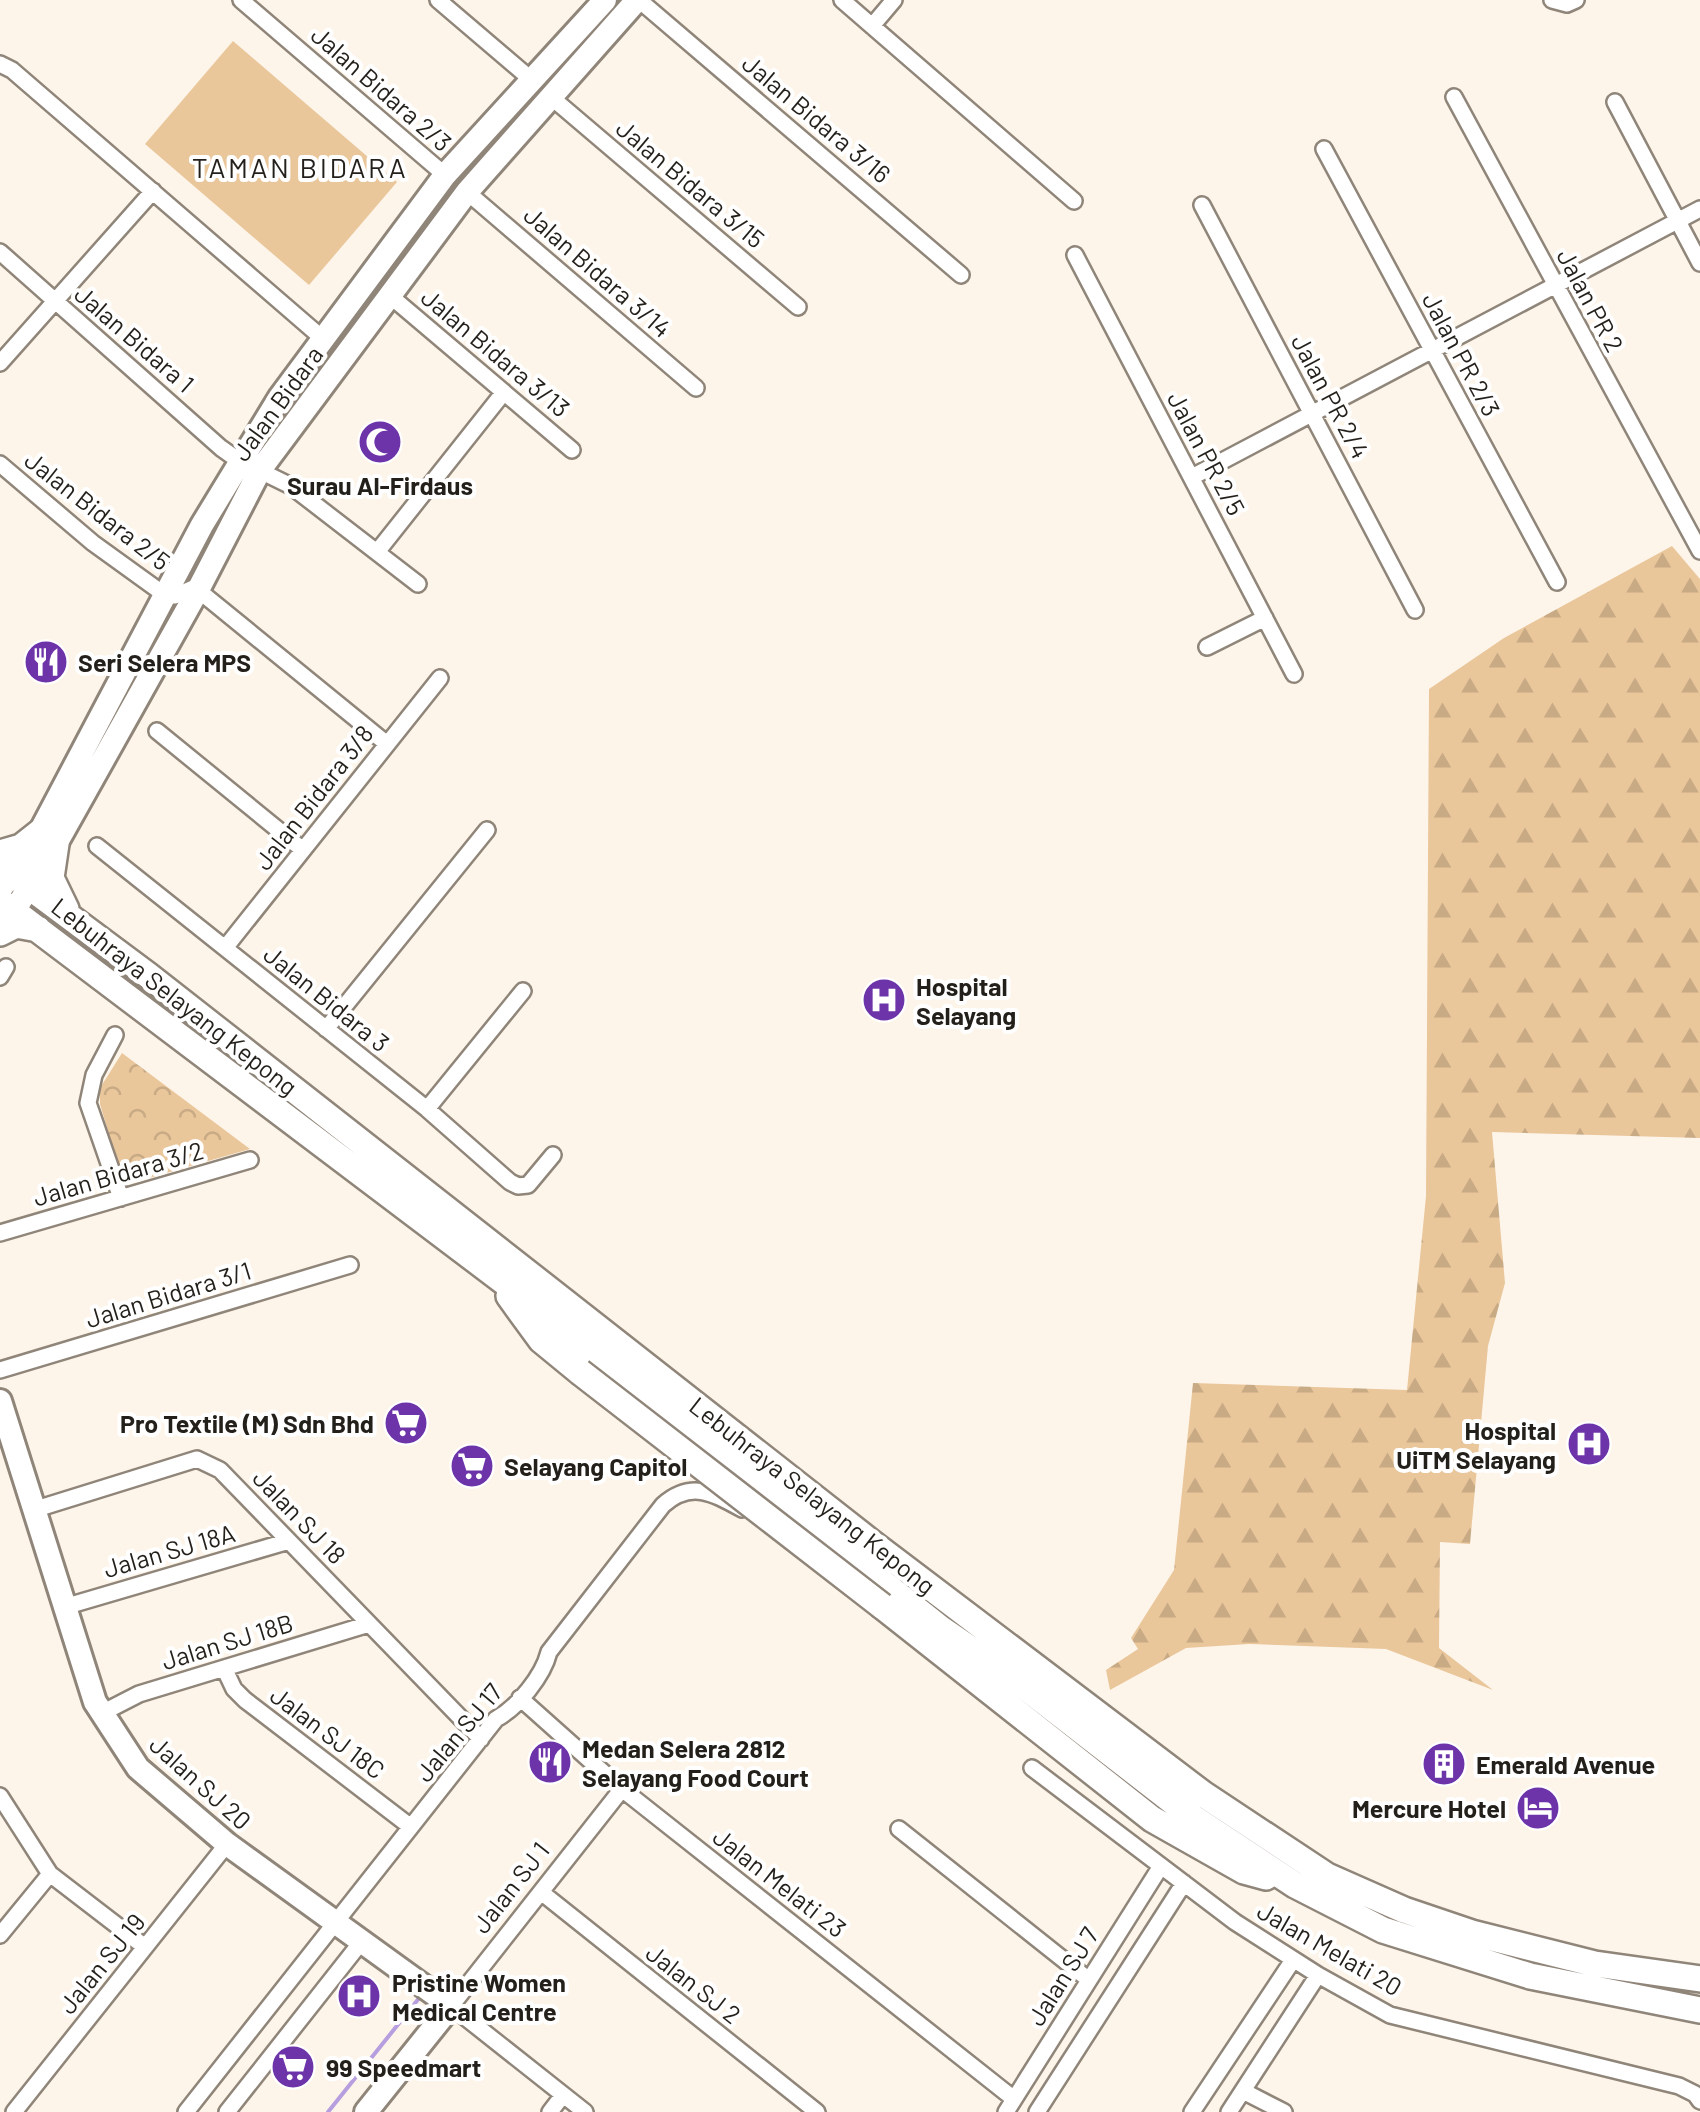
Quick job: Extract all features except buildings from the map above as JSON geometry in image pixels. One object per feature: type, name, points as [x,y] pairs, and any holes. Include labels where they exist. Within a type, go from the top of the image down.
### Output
[{"type":"main road","name":"Jalan Bidara","points":[[48,838],[165,595],[249,465],[321,338],[445,175],[605,0]]},
{"type":"main road","name":"Jalan Bidara","points":[[6,893],[48,838],[198,590],[249,465],[467,192],[638,0]]},
{"type":"main road","points":[[6,893],[21,848],[48,838],[51,878],[68,913]]},
{"type":"main road","name":"Lebuhraya Selayang Kepong","points":[[6,893],[68,913],[861,1535],[1203,1794],[1327,1876],[1404,1910],[1472,1933],[1595,1964],[1700,1978]]},
{"type":"main road","name":"Lebuhraya Selayang Kepong","points":[[6,893],[16,925],[38,929],[503,1281],[940,1628],[1020,1683],[1195,1818],[1295,1884],[1383,1930],[1512,1970],[1700,2010]]},
{"type":"main road","points":[[503,1281],[520,1313],[542,1340],[580,1372],[1152,1819],[1244,1871],[1295,1884]]},
{"type":"main road","name":"Jalan SJ 20","points":[[0,1400],[7,1454],[33,1510],[95,1702],[146,1776],[227,1844],[451,2006]]},
{"type":"main road","name":"Jalan SJ 1","points":[[366,2112],[451,2006]]},
{"type":"street","name":"Jalan Bidara 2/3","points":[[241,0],[445,175]]},
{"type":"street","points":[[438,0],[533,80]]},
{"type":"street","name":"Jalan Bidara 3/16","points":[[638,0],[961,275]]},
{"type":"street","points":[[842,0],[1074,201]]},
{"type":"street","points":[[872,26],[894,0]]},
{"type":"street","points":[[1552,0],[1567,4],[1576,0]]},
{"type":"street","points":[[0,64],[12,70],[321,338]]},
{"type":"street","name":"Jalan Bidara 3/15","points":[[552,96],[798,307]]},
{"type":"street","name":"Jalan PR 2","points":[[1454,98],[1700,550]]},
{"type":"street","points":[[1615,102],[1700,264]]},
{"type":"street","name":"Jalan PR 2/3","points":[[1324,149],[1557,582]]},
{"type":"street","points":[[0,363],[152,191]]},
{"type":"street","name":"Jalan Bidara 3/14","points":[[467,192],[696,388]]},
{"type":"street","name":"Jalan PR 2/4","points":[[1202,206],[1415,610]]},
{"type":"street","points":[[1192,477],[1700,209]]},
{"type":"street","name":"Jalan Bidara 1","points":[[0,252],[249,465],[291,486],[418,584]]},
{"type":"street","name":"Jalan PR 2/5","points":[[1075,255],[1294,674]]},
{"type":"street","name":"Jalan Bidara 3/13","points":[[388,294],[572,450]]},
{"type":"street","points":[[377,552],[504,392]]},
{"type":"street","name":"Jalan Bidara 2/5","points":[[0,464],[93,544],[165,595]]},
{"type":"street","points":[[165,595],[198,590],[387,744]]},
{"type":"street","points":[[1207,647],[1265,618]]},
{"type":"street","name":"Jalan Bidara 3/8","points":[[225,948],[440,678]]},
{"type":"street","points":[[157,731],[303,850]]},
{"type":"street","points":[[326,1029],[487,830]]},
{"type":"street","name":"Jalan Bidara 3","points":[[97,846],[427,1109],[510,1182],[525,1187],[553,1154]]},
{"type":"street","points":[[427,1109],[523,991]]},
{"type":"street","points":[[114,1035],[94,1075],[88,1103],[122,1198]]},
{"type":"street","name":"Jalan Bidara 3/2","points":[[0,1233],[250,1160]]},
{"type":"street","name":"Jalan Bidara 3/1","points":[[0,1370],[350,1265]]},
{"type":"street","name":"Jalan SJ 18","points":[[33,1510],[197,1459],[220,1470],[480,1739]]},
{"type":"street","name":"Jalan SJ 17","points":[[186,2112],[496,1719],[506,1714],[545,1667],[548,1652],[675,1494],[689,1490],[708,1493],[761,1519],[809,1524]]},
{"type":"street","name":"Jalan SJ 18A","points":[[64,1608],[289,1541]]},
{"type":"street","name":"Jalan SJ 18B","points":[[102,1713],[139,1694],[369,1624]]},
{"type":"street","name":"Jalan SJ 18C","points":[[224,1668],[245,1700],[412,1827]]},
{"type":"street","name":"Jalan Melati 23","points":[[520,1698],[622,1789],[1010,2106]]},
{"type":"street","name":"Jalan Melati 20","points":[[1032,1768],[1184,1884],[1294,1960],[1390,2015],[1680,2086],[1700,2101]]},
{"type":"street","name":"Jalan SJ 1","points":[[451,2006],[622,1789]]},
{"type":"street","points":[[0,1796],[50,1874],[145,1948]]},
{"type":"street","points":[[899,1830],[1089,1980]]},
{"type":"street","name":"Jalan SJ 19","points":[[14,2112],[227,1844]]},
{"type":"street","name":"Jalan SJ 7","points":[[1010,2106],[1161,1866]]},
{"type":"street","points":[[0,1935],[50,1874]]},
{"type":"street","points":[[1038,2112],[1184,1884]]},
{"type":"street","name":"Jalan SJ 2","points":[[540,1892],[817,2112]]},
{"type":"street","points":[[227,2112],[362,1942]]},
{"type":"street","points":[[1192,2112],[1294,1960]]},
{"type":"street","points":[[1230,2112],[1318,1976]]},
{"type":"street","points":[[451,2006],[584,2112]]},
{"type":"street","points":[[1243,2091],[1284,2112]]},
{"type":"street","points":[[550,2112],[564,2094]]},
{"type":"green space","points":[[233,41],[397,182],[309,285],[145,144]]},
{"type":"green space","points":[[1672,546],[1700,579],[1700,1138],[1492,1132],[1505,1283],[1488,1346],[1470,1544],[1440,1542],[1439,1648],[1493,1690],[1386,1649],[1249,1644],[1186,1648],[1110,1690],[1106,1670],[1138,1649],[1131,1638],[1174,1570],[1193,1383],[1407,1390],[1426,1196],[1429,689],[1504,638]]},
{"type":"green space","points":[[122,1053],[250,1149],[142,1180],[132,1180],[120,1172],[100,1104],[100,1088]]},
{"type":"waterway","points":[[328,2112],[420,1997]]},
{"type":"place","name":"Surau Al-Firdaus","points":[[380,442]]},
{"type":"place","name":"Seri Selera MPS","points":[[46,662]]},
{"type":"place","name":"Hospital Selayang","points":[[884,1000]]},
{"type":"place","name":"Pro Textile (M) Sdn Bhd","points":[[406,1423]]},
{"type":"place","name":"Hospital UiTM Selayang","points":[[1589,1444]]},
{"type":"place","name":"Selayang Capitol","points":[[472,1466]]},
{"type":"place","name":"Medan Selera 2812 Selayang Food Court","points":[[550,1762]]},
{"type":"place","name":"Emerald Avenue","points":[[1444,1764]]},
{"type":"place","name":"Mercure Hotel","points":[[1538,1808]]},
{"type":"place","name":"Pristine Women Medical Centre","points":[[359,1996]]},
{"type":"place","name":"99 Speedmart","points":[[293,2067]]},
{"type":"district","name":"TAMAN BIDARA","points":[[300,167]]}]
